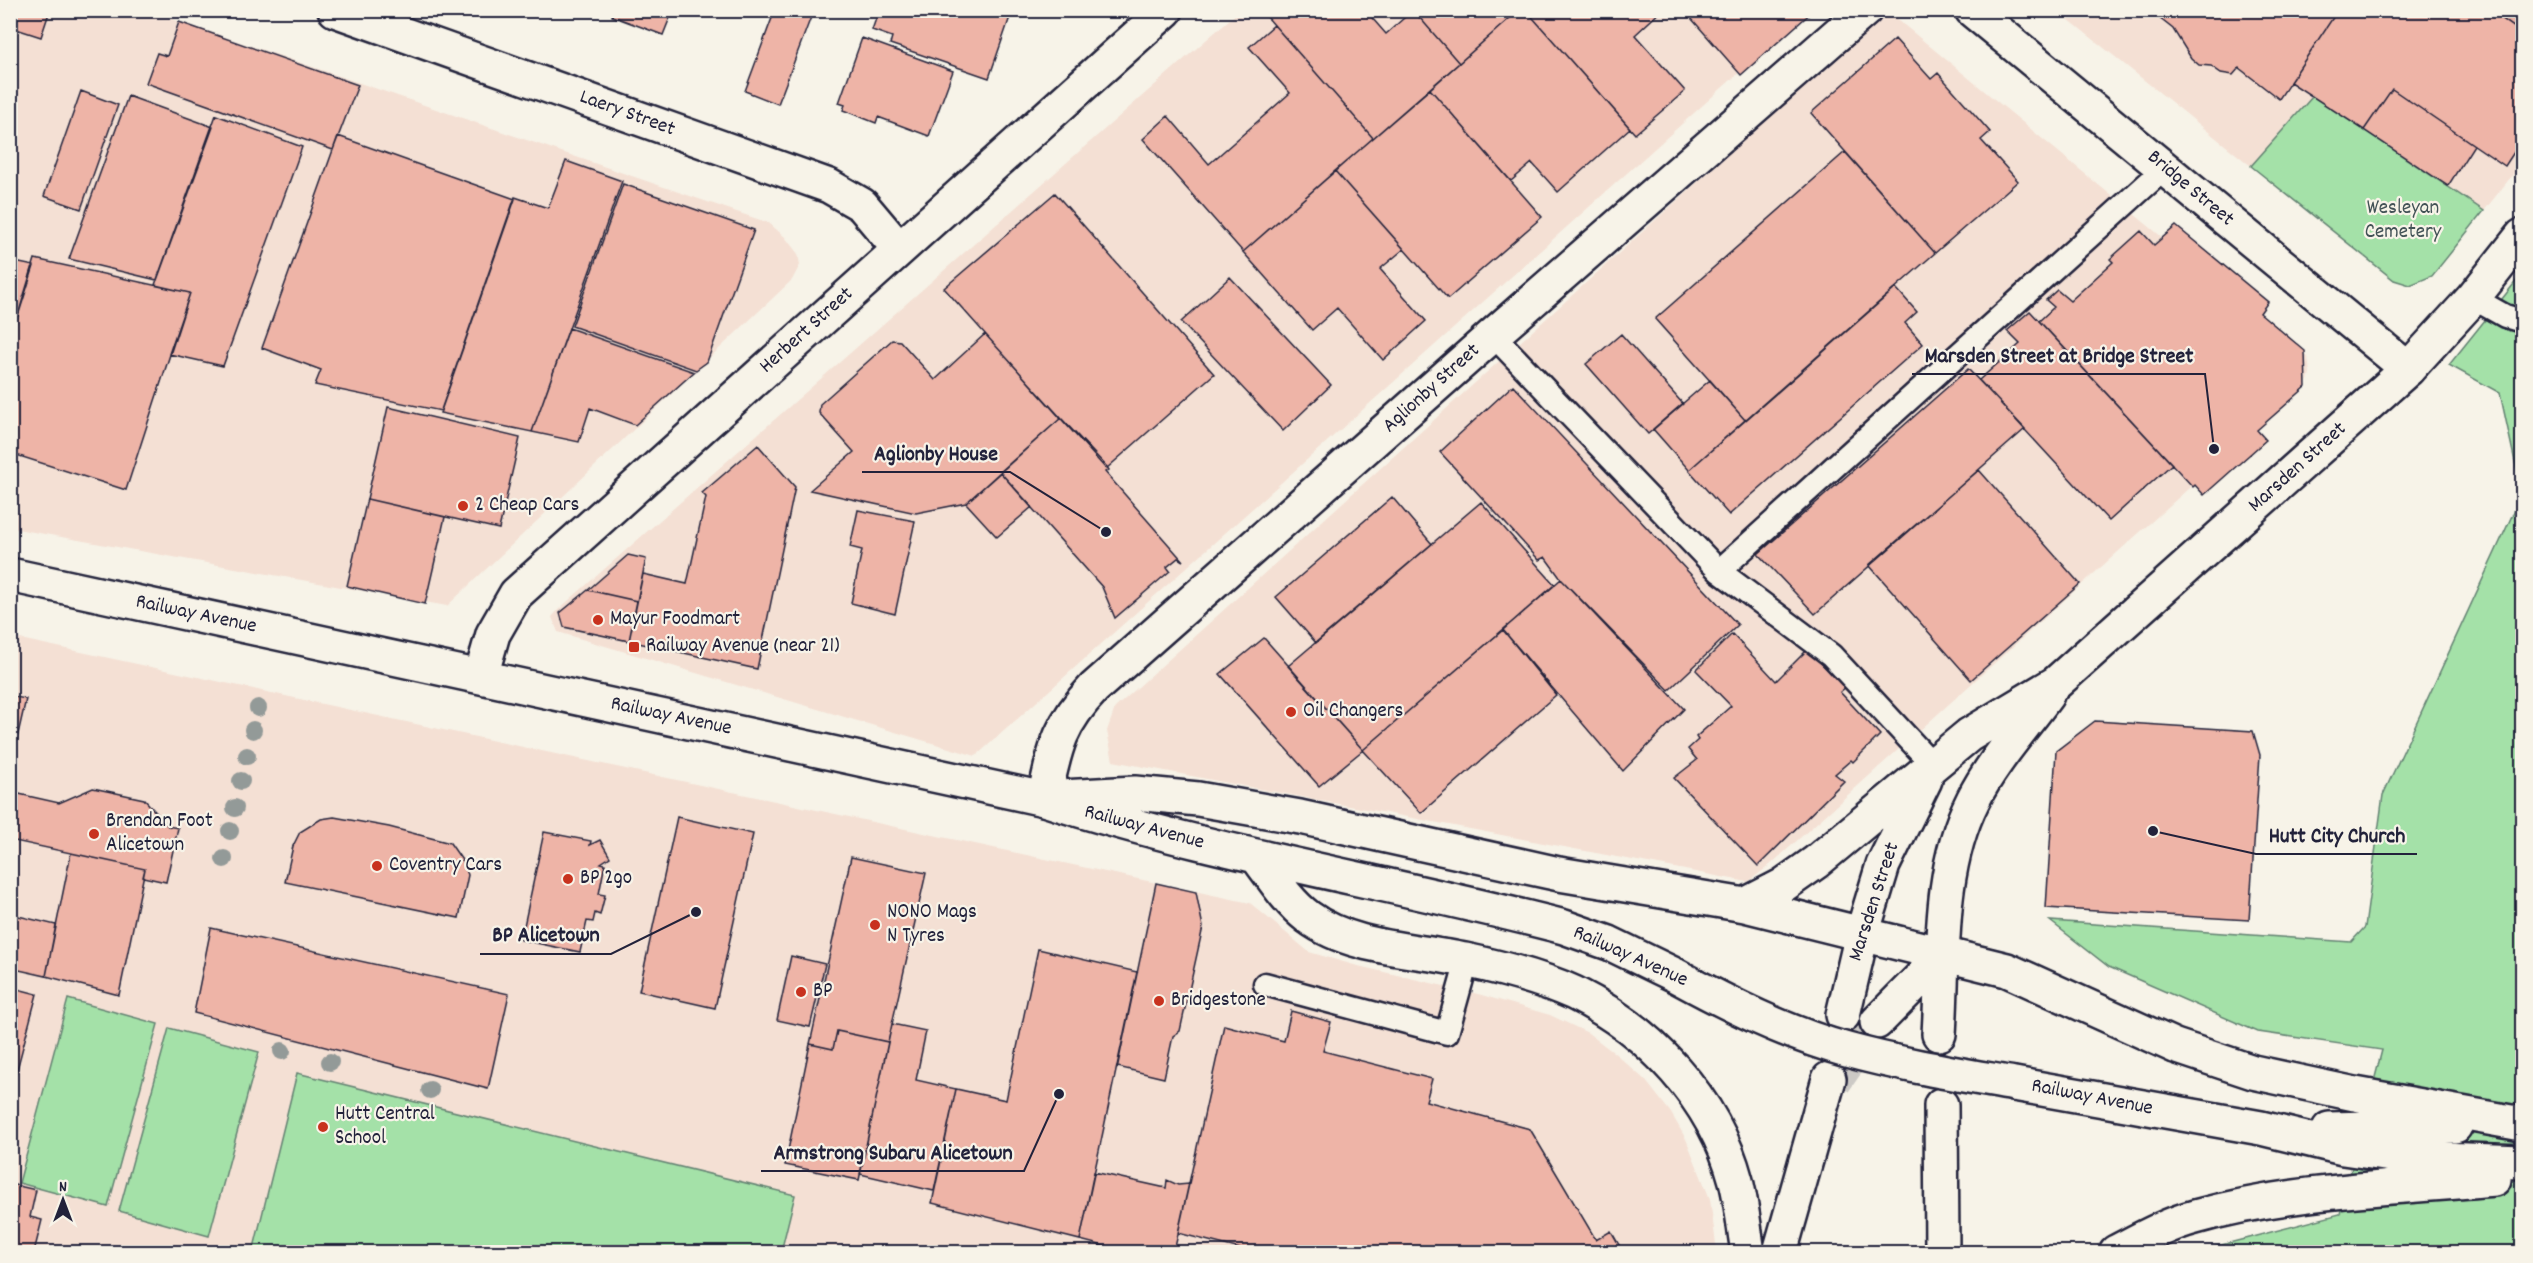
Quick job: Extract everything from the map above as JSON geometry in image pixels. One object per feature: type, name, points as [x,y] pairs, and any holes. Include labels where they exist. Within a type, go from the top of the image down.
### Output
[{"type":"main road","name":"Laery Street","points":[[335,10],[829,186],[862,205],[899,249]]},
{"type":"main road","name":"Herbert Street","points":[[482,676],[493,634],[516,594],[1166,10]]},
{"type":"main road","name":"Aglionby Street","points":[[1044,798],[1060,733],[1077,707],[1094,688],[1493,334],[1865,10]]},
{"type":"main road","name":"Bridge Street","points":[[1972,10],[2408,369]]},
{"type":"main road","name":"Marsden Street","points":[[1843,1015],[1862,934],[1891,843],[1933,765],[1969,735],[2056,683],[2408,369],[2473,298],[2523,236]]},
{"type":"main road","name":"Railway Avenue","points":[[10,575],[1044,798],[1106,819],[1258,858],[1564,927],[1610,943],[1734,1007],[1792,1032],[1847,1050],[1917,1066],[2261,1128],[2345,1138],[2412,1158],[2523,1162]]},
{"type":"main road","name":"Marsden Street","points":[[1939,1034],[1944,954],[1943,925],[1947,891],[1963,826],[1973,800],[2056,683]]},
{"type":"main road","points":[[1745,905],[1782,886],[1816,862],[1933,765]]},
{"type":"main road","points":[[1044,798],[1135,793],[1198,798],[1300,817],[1559,874],[1745,905],[2007,970],[2059,991],[2129,1026],[2232,1066],[2355,1094],[2522,1124]]},
{"type":"main road","points":[[1258,858],[1294,904],[1332,932],[1371,943],[1467,961],[1572,992],[1611,1014],[1666,1060],[1710,1118],[1736,1181],[1748,1252]]},
{"type":"main road","points":[[1877,1022],[1944,954]]},
{"type":"main road","points":[[1780,1252],[1830,1086]]},
{"type":"main road","points":[[1941,1105],[1941,1252]]},
{"type":"main road","name":"Railway Avenue","points":[[2345,1138],[2522,1124]]},
{"type":"main road","points":[[2116,1252],[2142,1245],[2194,1217],[2282,1200],[2523,1174]]},
{"type":"lane","points":[[1719,571],[2165,168]]},
{"type":"lane","points":[[2473,298],[2505,316],[2523,321]]},
{"type":"lane","points":[[1493,334],[1719,571],[1831,655],[1933,765]]},
{"type":"lane","points":[[1265,984],[1447,1033],[1467,961]]},
{"type":"shaded area","points":[[10,11],[149,11],[769,223],[785,237],[798,254],[800,265],[792,280],[447,606],[11,528]]},
{"type":"shaded area","points":[[1239,11],[1808,11],[976,756],[558,632],[552,617],[559,609]]},
{"type":"shaded area","points":[[1887,11],[2308,357],[2310,373],[2308,381],[1770,865],[1748,882],[1113,761],[1107,731],[1115,708]]},
{"type":"shaded area","points":[[2058,11],[2522,11],[2522,163],[2484,211],[2313,96],[2251,166]]},
{"type":"shaded area","points":[[11,637],[1250,903],[1309,952],[1478,994],[1550,1015],[1588,1033],[1646,1081],[1671,1113],[1686,1139],[1710,1199],[1717,1252],[11,1252]]},
{"type":"green space","name":"Wesleyan Cemetery","points":[[2313,96],[2484,211],[2432,276],[2410,285],[2394,280],[2251,166]]},
{"type":"green space","points":[[2522,274],[2522,494],[2500,393],[2449,365]]},
{"type":"green space","points":[[2522,494],[2522,1252],[2204,1252],[2214,1247],[2340,1214],[2382,1050],[2258,1032],[2109,967],[2050,921],[2351,942],[2365,927],[2383,795]]},
{"type":"green space","points":[[68,999],[158,1024],[108,1207],[19,1183]]},
{"type":"green space","points":[[169,1028],[259,1052],[209,1236],[119,1211]]},
{"type":"green space","points":[[297,1073],[795,1195],[781,1252],[253,1252]]},
{"type":"building","points":[[10,10],[50,10],[41,37],[10,27]]},
{"type":"building","points":[[614,10],[673,10],[663,35],[612,16]]},
{"type":"building","points":[[775,10],[796,10],[811,17],[778,104],[745,91]]},
{"type":"building","points":[[879,10],[991,10],[1010,17],[989,78],[890,44],[892,37],[872,30]]},
{"type":"building","points":[[1261,10],[1365,10],[1386,34],[1413,10],[1459,63],[1373,138]]},
{"type":"building","points":[[1413,10],[1519,10],[1459,63]]},
{"type":"building","points":[[1519,10],[1526,10],[1630,128],[1558,192],[1532,163],[1511,181],[1430,89]]},
{"type":"building","points":[[1526,10],[1662,10],[1635,35],[1685,91],[1635,134]]},
{"type":"building","points":[[1684,10],[1813,10],[1813,11],[1741,75]]},
{"type":"building","points":[[2149,10],[2338,10],[2279,99],[2239,68],[2233,75],[2221,73],[2211,66],[2199,65],[2191,58],[2173,29]]},
{"type":"building","points":[[2338,10],[2490,10],[2522,33],[2522,140],[2505,166],[2392,89],[2364,130],[2290,82]]},
{"type":"building","points":[[2490,10],[2522,10],[2522,33]]},
{"type":"building","points":[[179,22],[358,85],[333,150],[146,83],[157,53],[167,56]]},
{"type":"building","points":[[1274,25],[1373,138],[1243,252],[1143,139],[1168,116],[1209,164],[1290,93],[1249,47]]},
{"type":"building","points":[[862,38],[953,71],[929,136],[878,117],[876,123],[843,110],[845,105],[839,103]]},
{"type":"building","points":[[1895,39],[1931,79],[1938,73],[1990,132],[1981,140],[2018,181],[1935,253],[1811,113]]},
{"type":"building","points":[[1430,89],[1542,217],[1448,299],[1335,171]]},
{"type":"building","points":[[2392,89],[2474,145],[2448,186],[2364,130]]},
{"type":"building","points":[[81,91],[118,105],[81,209],[44,196]]},
{"type":"building","points":[[128,96],[213,127],[157,280],[69,259]]},
{"type":"building","points":[[216,115],[302,147],[223,366],[169,354],[190,293],[155,285]]},
{"type":"building","points":[[338,136],[515,199],[441,411],[315,385],[321,370],[262,348]]},
{"type":"building","points":[[1845,152],[1935,253],[1745,420],[1655,319]]},
{"type":"building","points":[[566,161],[622,181],[532,432],[440,413],[515,197],[548,208]]},
{"type":"building","points":[[1335,171],[1404,249],[1380,269],[1426,321],[1383,360],[1337,308],[1312,330],[1243,252]]},
{"type":"building","points":[[623,184],[754,230],[707,362],[696,370],[572,326]]},
{"type":"building","points":[[1055,193],[1214,374],[1106,469],[944,288]]},
{"type":"building","points":[[2176,226],[2268,302],[2260,313],[2305,351],[2306,387],[2257,430],[2266,440],[2204,495],[2195,485],[2193,487],[2039,321],[2054,307],[2046,300],[2057,290],[2070,301],[2113,262],[2110,259],[2141,231],[2154,245]]},
{"type":"building","points":[[35,259],[190,293],[126,490],[10,453],[10,341]]},
{"type":"building","points":[[10,261],[34,266],[10,341]]},
{"type":"building","points":[[1230,277],[1331,385],[1283,431],[1181,322]]},
{"type":"building","points":[[1896,288],[1917,312],[1905,323],[1923,344],[1729,515],[1689,470]]},
{"type":"building","points":[[2030,311],[2172,464],[2109,521],[1979,380],[2020,344],[2007,331]]},
{"type":"building","points":[[569,328],[694,372],[635,425],[590,408],[579,442],[532,432]]},
{"type":"building","points":[[985,334],[1061,418],[966,503],[916,513],[810,490],[854,452],[819,413],[820,404],[892,340],[900,341],[935,380]]},
{"type":"building","points":[[1621,334],[1683,404],[1648,434],[1586,364]]},
{"type":"building","points":[[1968,369],[2025,429],[1815,614],[1758,554]]},
{"type":"building","points":[[1710,380],[1745,420],[1689,470],[1653,429]]},
{"type":"building","points":[[1513,385],[1738,625],[1669,690],[1561,579],[1545,557],[1539,560],[1440,452]]},
{"type":"building","points":[[388,407],[520,438],[499,529],[367,499]]},
{"type":"building","points":[[1061,418],[1107,467],[1109,470],[1105,472],[1183,561],[1178,558],[1167,567],[1170,571],[1115,618],[1102,587],[1000,472]]},
{"type":"building","points":[[758,445],[795,487],[757,669],[629,641],[643,574],[687,584],[706,497],[702,493]]},
{"type":"building","points":[[1979,470],[2080,584],[1971,680],[1869,565]]},
{"type":"building","points":[[1000,472],[1032,507],[997,537],[966,503]]},
{"type":"building","points":[[1392,497],[1432,544],[1316,643],[1276,597]]},
{"type":"building","points":[[367,499],[445,517],[425,604],[347,586]]},
{"type":"building","points":[[1481,502],[1555,585],[1363,750],[1288,666]]},
{"type":"building","points":[[858,510],[915,521],[895,614],[851,603],[862,550],[850,547]]},
{"type":"building","points":[[628,555],[646,559],[637,601],[588,590]]},
{"type":"building","points":[[1561,579],[1684,709],[1623,771],[1503,630]]},
{"type":"building","name":"Mayur Foodmart","points":[[588,590],[637,601],[629,641],[564,627],[560,613]]},
{"type":"building","points":[[1503,630],[1556,695],[1421,813],[1363,750]]},
{"type":"building","points":[[1732,634],[1776,681],[1807,650],[1846,687],[1840,692],[1880,735],[1853,762],[1851,760],[1835,774],[1844,781],[1758,866],[1674,778],[1697,760],[1688,749],[1698,740],[1696,737],[1731,706],[1696,670]]},
{"type":"building","name":"Oil Changers","points":[[1264,638],[1363,750],[1319,786],[1220,674]]},
{"type":"building","points":[[10,696],[26,699],[10,769]]},
{"type":"building","points":[[2095,721],[2253,731],[2260,755],[2249,920],[2046,908],[2056,751]]},
{"type":"building","name":"Brendan Foot Alicetown","points":[[93,788],[144,799],[168,826],[178,828],[166,882],[143,877],[145,869],[10,840],[10,792],[59,803]]},
{"type":"building","name":"Coventry Cars","points":[[334,817],[389,827],[450,843],[464,863],[468,875],[459,918],[285,882],[293,846],[300,832],[321,819]]},
{"type":"building","points":[[677,817],[753,834],[715,1008],[639,991]]},
{"type":"building","name":"BP 2go","points":[[544,832],[591,841],[590,845],[600,840],[610,857],[601,863],[605,864],[599,894],[605,895],[600,915],[595,913],[593,922],[587,921],[580,952],[521,940]]},
{"type":"building","points":[[71,853],[145,869],[119,995],[46,976]]},
{"type":"building","name":"NONO Mags N Tyres","points":[[851,857],[926,873],[888,1042],[837,1031],[833,1049],[810,1044]]},
{"type":"building","name":"Bridgestone","points":[[1156,883],[1196,892],[1203,927],[1180,1031],[1173,1036],[1164,1078],[1118,1067],[1117,1069]]},
{"type":"building","points":[[10,914],[56,925],[46,976],[10,968]]},
{"type":"building","points":[[211,928],[509,994],[488,1089],[194,1013]]},
{"type":"building","points":[[1038,949],[1137,972],[1080,1240],[932,1203],[956,1089],[1006,1100]]},
{"type":"building","name":"BP","points":[[791,956],[825,964],[810,1027],[777,1020]]},
{"type":"building","points":[[10,987],[37,994],[10,1096]]},
{"type":"building","points":[[1291,1011],[1331,1022],[1323,1051],[1432,1079],[1426,1101],[1530,1129],[1596,1240],[1611,1231],[1623,1252],[1252,1252],[1178,1233],[1224,1025],[1284,1041]]},
{"type":"building","points":[[892,1024],[926,1031],[916,1080],[956,1089],[934,1191],[860,1174]]},
{"type":"building","points":[[837,1031],[888,1042],[859,1180],[785,1165],[810,1044],[833,1049]]},
{"type":"building","points":[[1094,1172],[1166,1188],[1167,1180],[1178,1185],[1189,1184],[1174,1252],[1127,1252],[1080,1240]]},
{"type":"building","points":[[10,1184],[36,1190],[30,1217],[42,1220],[34,1252],[10,1252]]},
{"type":"tunnel","points":[[1835,1082],[1877,1022]]},
{"type":"place","name":"Marsden Street at Bridge Street","points":[[2214,449]]},
{"type":"place","name":"2 Cheap Cars","points":[[463,506]]},
{"type":"place","name":"Aglionby House","points":[[1106,532]]},
{"type":"place","name":"Mayur Foodmart","points":[[598,620]]},
{"type":"place","name":"Railway Avenue (near 21)","points":[[634,647]]},
{"type":"place","name":"Oil Changers","points":[[1291,712]]},
{"type":"place","name":"Hutt City Church","points":[[2153,831]]},
{"type":"place","name":"Brendan Foot Alicetown","points":[[94,834]]},
{"type":"place","name":"Coventry Cars","points":[[377,866]]},
{"type":"place","name":"BP 2go","points":[[568,879]]},
{"type":"place","name":"BP Alicetown","points":[[696,912]]},
{"type":"place","name":"NONO Mags N Tyres","points":[[875,925]]},
{"type":"place","name":"BP","points":[[801,992]]},
{"type":"place","name":"Bridgestone","points":[[1159,1001]]},
{"type":"place","name":"Armstrong Subaru Alicetown","points":[[1059,1094]]},
{"type":"place","name":"Hutt Central School","points":[[323,1127]]}]
